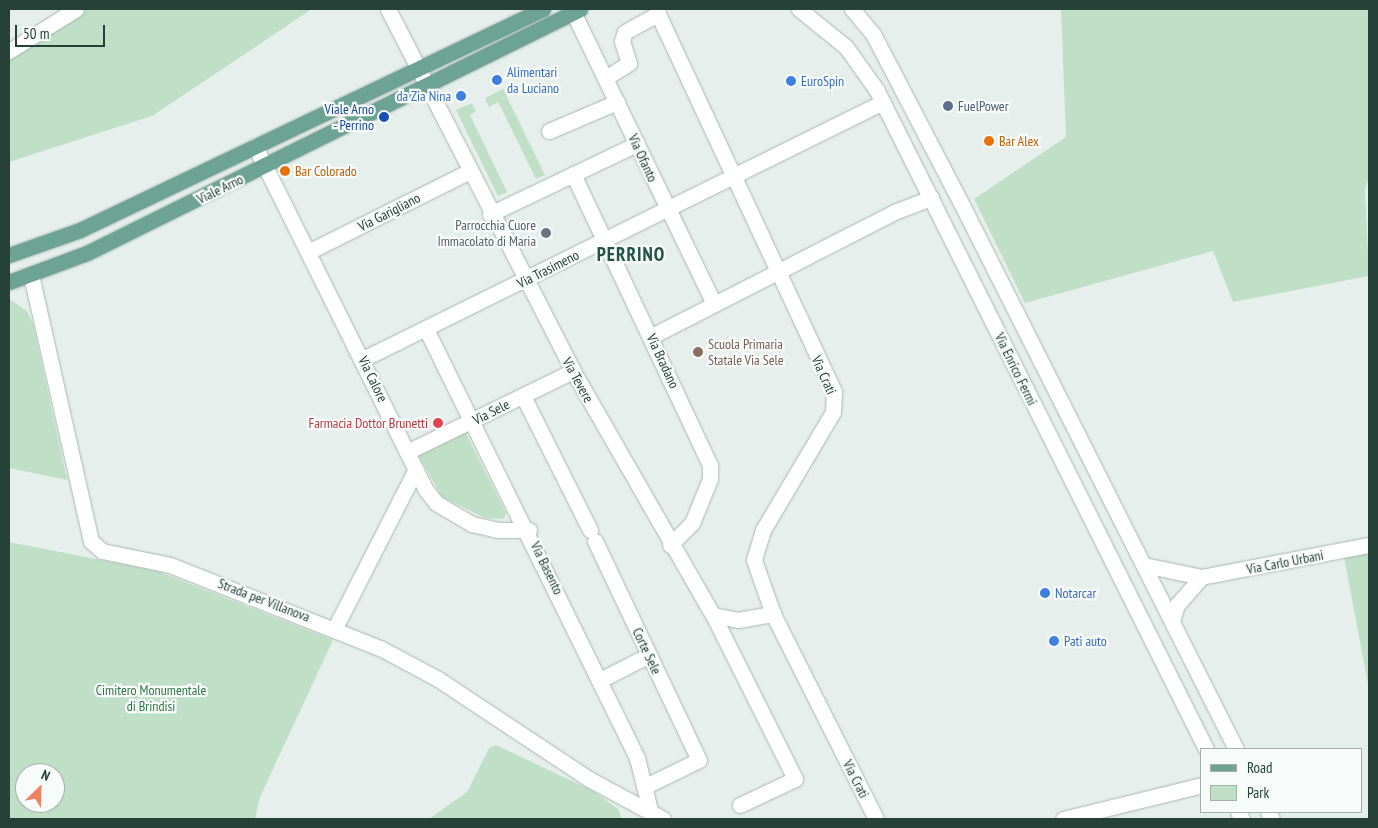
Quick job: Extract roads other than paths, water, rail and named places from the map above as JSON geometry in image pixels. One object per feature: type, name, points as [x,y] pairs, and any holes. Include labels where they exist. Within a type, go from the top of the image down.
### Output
[{"type":"main road","name":"Viale Arno","points":[[9,255],[80,230],[543,9]]},
{"type":"main road","name":"Viale Arno","points":[[9,282],[31,275],[268,165],[577,11]]},
{"type":"street","points":[[9,51],[76,9]]},
{"type":"street","points":[[388,9],[426,85]]},
{"type":"street","name":"Via Enrico Fermi","points":[[799,9],[846,47],[883,102],[1205,748]]},
{"type":"street","name":"Via Enrico Fermi","points":[[852,9],[873,34],[1236,748]]},
{"type":"street","name":"Via Ofanto","points":[[577,11],[616,101],[666,208],[714,304]]},
{"type":"street","name":"Via Crati","points":[[607,77],[629,63],[622,41],[625,32],[658,14],[836,401],[762,530],[754,560],[773,614],[876,819]]},
{"type":"street","name":"Via Tevere","points":[[426,85],[468,172],[573,371],[670,545],[713,615],[795,779],[740,805]]},
{"type":"street","points":[[550,131],[616,101]]},
{"type":"street","name":"Via Trasimeno","points":[[363,358],[526,280],[666,208],[732,178],[883,102]]},
{"type":"street","points":[[490,214],[637,144]]},
{"type":"street","name":"Via Calore","points":[[256,146],[268,165],[426,490],[449,512],[497,530],[529,530]]},
{"type":"street","name":"Via Garigliano","points":[[310,251],[468,172]]},
{"type":"street","name":"Via Bradano","points":[[573,174],[652,336],[710,465],[710,479],[692,524],[670,545]]},
{"type":"street","points":[[652,336],[776,272],[930,198]]},
{"type":"street","name":"Strada per Villanova","points":[[31,275],[91,541],[102,551],[170,564],[335,628],[438,679],[589,779],[654,817]]},
{"type":"street","name":"Via Basento","points":[[426,328],[471,422],[529,530],[637,758],[654,817]]},
{"type":"street","name":"Via Sele","points":[[408,452],[573,371]]},
{"type":"street","name":"Corte Sele","points":[[523,396],[592,535],[699,760],[644,787]]},
{"type":"street","points":[[335,628],[416,469]]},
{"type":"street","name":"Via Carlo Urbani","points":[[1144,565],[1201,577],[1369,546]]},
{"type":"street","points":[[1172,621],[1177,605],[1201,577]]},
{"type":"street","points":[[713,615],[738,620],[773,614]]},
{"type":"street","points":[[600,680],[649,655]]},
{"type":"street","points":[[1063,819],[1200,785]]},
{"type":"place","name":"Alimentari da Luciano","points":[[497,80]]},
{"type":"place","name":"EuroSpin","points":[[791,81]]},
{"type":"place","name":"da Zia Nina","points":[[461,96]]},
{"type":"place","name":"FuelPower","points":[[948,106]]},
{"type":"place","name":"Viale Arno - Perrino","points":[[384,117]]},
{"type":"place","name":"Bar Alex","points":[[989,141]]},
{"type":"place","name":"Bar Colorado","points":[[285,171]]},
{"type":"place","name":"Parrocchia Cuore Immacolato di Maria","points":[[546,233]]},
{"type":"place","name":"Scuola Primaria Statale Via Sele","points":[[698,352]]},
{"type":"place","name":"Farmacia Dottor Brunetti","points":[[438,423]]},
{"type":"place","name":"Notarcar","points":[[1045,593]]},
{"type":"place","name":"Patì auto","points":[[1054,641]]},
{"type":"district","name":"PERRINO","points":[[631,255]]},
{"type":"park label","name":"Cimitero Monumentale di Brindisi","points":[[151,698]]}]
